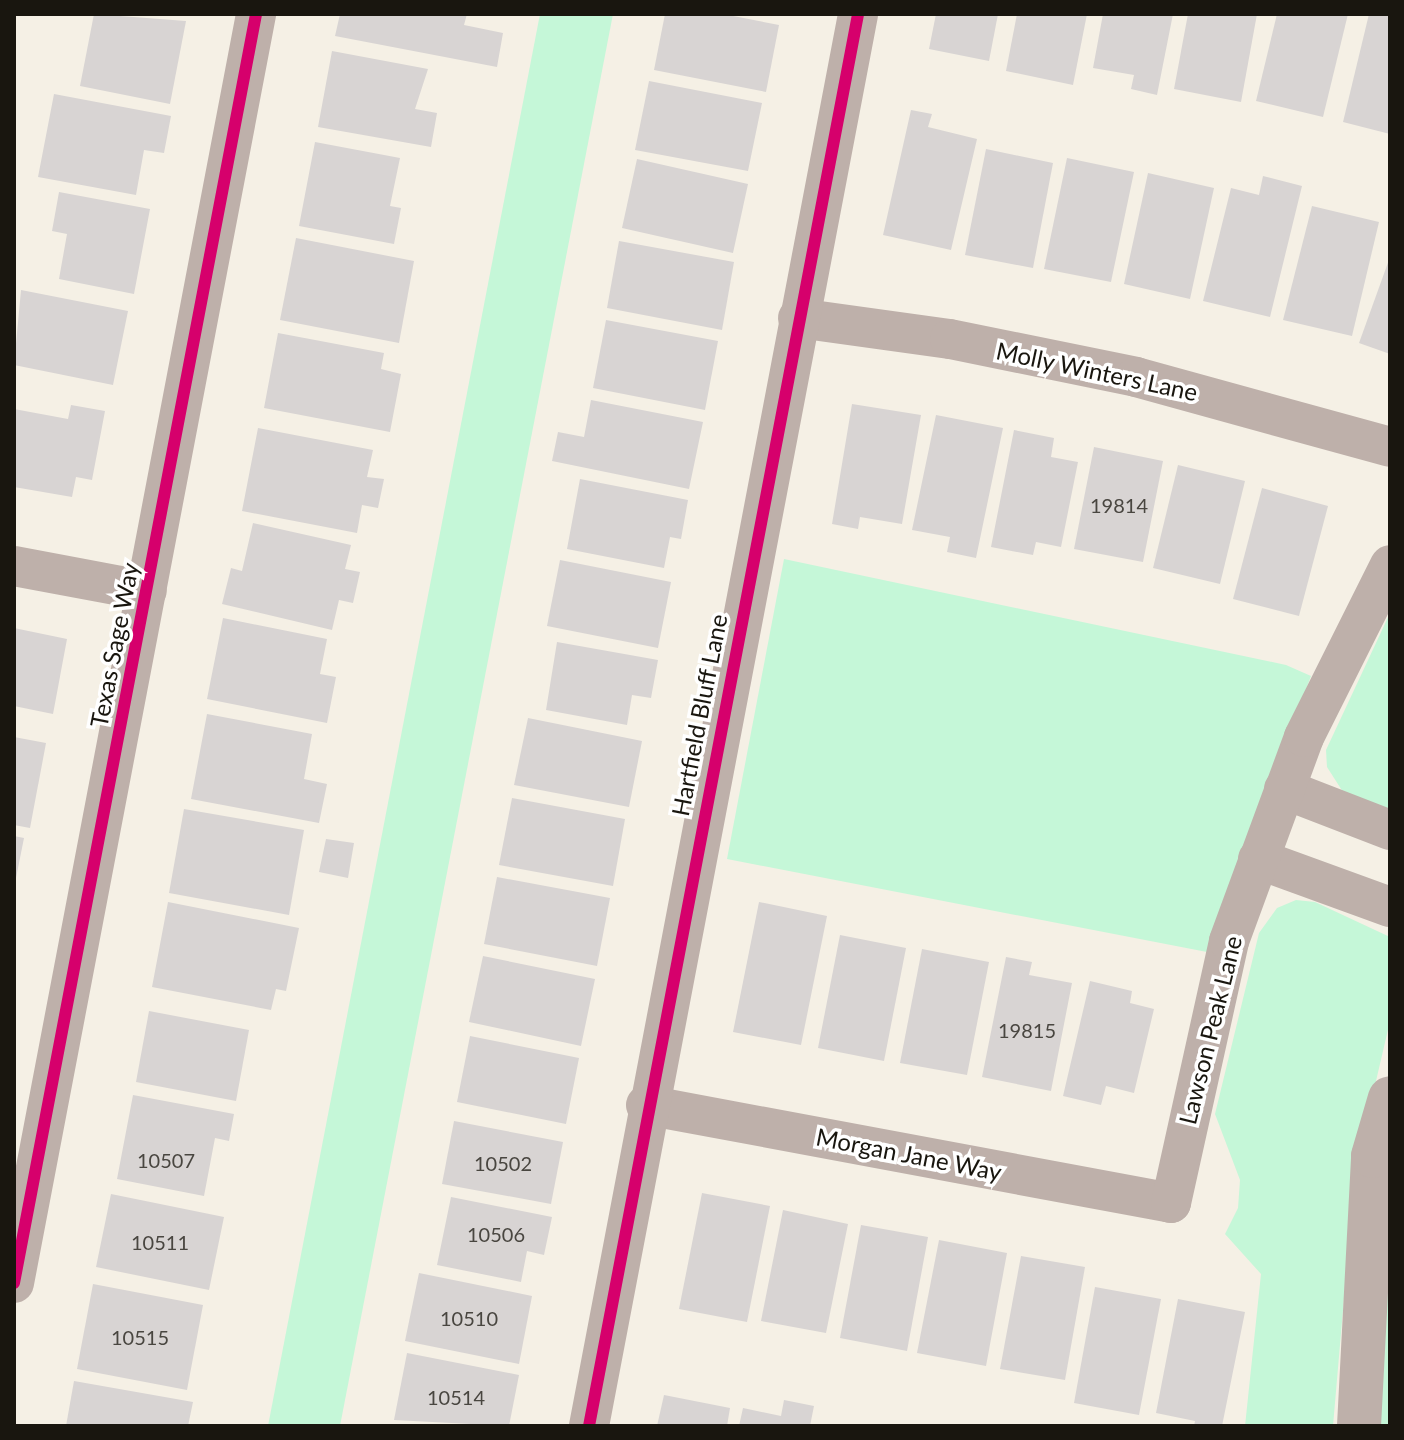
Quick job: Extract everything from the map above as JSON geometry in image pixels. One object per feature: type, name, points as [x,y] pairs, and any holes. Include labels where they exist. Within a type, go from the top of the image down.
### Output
[{"type":"street","name":"Texas Sage Way","points":[[14,1283],[256,14]]},
{"type":"street","name":"Hartfield Bluff Lane","points":[[589,1426],[646,1105],[858,14]]},
{"type":"street","name":"Molly Winters Lane","points":[[798,318],[950,339],[1136,377],[1390,447]]},
{"type":"street","name":"Lawson Peak Lane","points":[[1171,1203],[1229,941],[1284,789],[1390,565]]},
{"type":"street","points":[[14,566],[147,591]]},
{"type":"street","points":[[1284,789],[1390,830]]},
{"type":"street","points":[[1258,859],[1390,907]]},
{"type":"street","points":[[1359,1426],[1373,1156],[1390,1098]]},
{"type":"street","name":"Morgan Jane Way","points":[[646,1105],[1171,1203]]},
{"type":"green space","points":[[540,14],[613,14],[340,1426],[268,1426]]},
{"type":"green space","points":[[784,559],[1286,665],[1311,676],[1207,952],[727,859]]},
{"type":"green space","points":[[1390,613],[1390,810],[1343,792],[1327,767],[1326,750]]},
{"type":"green space","points":[[1296,900],[1315,902],[1390,937],[1390,1021],[1355,1171],[1333,1426],[1245,1426],[1261,1274],[1225,1234],[1238,1208],[1240,1180],[1215,1114],[1259,933],[1277,908]]},
{"type":"green space","points":[[1390,1258],[1390,1426],[1378,1426],[1379,1368]]},
{"type":"building","points":[[94,14],[186,21],[170,104],[80,86]]},
{"type":"building","points":[[340,14],[467,14],[464,25],[503,33],[497,67],[335,36]]},
{"type":"building","points":[[665,14],[723,14],[779,25],[766,92],[654,70]]},
{"type":"building","points":[[936,14],[998,14],[989,61],[929,49]]},
{"type":"building","points":[[1017,14],[1087,14],[1073,85],[1006,71]]},
{"type":"building","points":[[1103,14],[1173,14],[1157,95],[1131,89],[1134,75],[1093,68]]},
{"type":"building","points":[[1188,14],[1257,14],[1241,102],[1174,89]]},
{"type":"building","points":[[1277,14],[1348,14],[1323,117],[1256,101]]},
{"type":"building","points":[[1369,14],[1390,16],[1390,134],[1343,122]]},
{"type":"building","points":[[332,51],[428,69],[415,109],[437,113],[431,147],[318,127]]},
{"type":"building","points":[[649,81],[762,103],[748,171],[635,150]]},
{"type":"building","points":[[54,94],[171,116],[164,153],[144,150],[136,195],[38,177]]},
{"type":"building","points":[[911,110],[932,114],[928,127],[977,139],[951,250],[883,235]]},
{"type":"building","points":[[315,142],[400,158],[390,206],[401,208],[394,244],[299,226]]},
{"type":"building","points":[[986,149],[1053,163],[1033,268],[965,255]]},
{"type":"building","points":[[1067,158],[1134,172],[1111,282],[1044,269]]},
{"type":"building","points":[[637,159],[748,184],[733,253],[622,228]]},
{"type":"building","points":[[1148,173],[1214,188],[1190,299],[1124,284]]},
{"type":"building","points":[[1263,176],[1302,186],[1270,317],[1203,301],[1231,188],[1259,195]]},
{"type":"building","points":[[59,192],[150,209],[134,294],[59,279],[67,234],[52,231]]},
{"type":"building","points":[[1312,206],[1379,222],[1352,336],[1283,320]]},
{"type":"building","points":[[296,238],[414,261],[399,343],[280,320]]},
{"type":"building","points":[[619,241],[734,262],[722,330],[607,308]]},
{"type":"building","points":[[1390,257],[1390,354],[1359,343]]},
{"type":"building","points":[[21,290],[128,311],[113,385],[14,365]]},
{"type":"building","points":[[606,320],[718,341],[705,410],[593,388]]},
{"type":"building","points":[[278,333],[384,353],[381,369],[401,374],[390,432],[264,408]]},
{"type":"building","points":[[591,400],[703,422],[689,489],[552,461],[558,432],[584,437]]},
{"type":"building","points":[[852,404],[921,415],[902,524],[860,517],[858,529],[832,524]]},
{"type":"building","points":[[71,405],[105,411],[92,480],[76,477],[72,497],[14,487],[14,409],[68,419]]},
{"type":"building","points":[[936,415],[1003,428],[976,558],[947,552],[950,537],[912,530]]},
{"type":"building","points":[[258,428],[373,450],[367,477],[384,479],[378,508],[362,505],[357,533],[242,511]]},
{"type":"building","points":[[1014,430],[1054,438],[1051,457],[1078,462],[1061,547],[1036,542],[1033,555],[991,547]]},
{"type":"building","points":[[1094,447],[1163,461],[1143,562],[1074,549]]},
{"type":"building","points":[[1178,465],[1245,481],[1220,584],[1153,568]]},
{"type":"building","points":[[580,479],[688,500],[681,539],[670,537],[664,568],[567,549]]},
{"type":"building","points":[[1262,488],[1328,506],[1299,616],[1233,599]]},
{"type":"building","points":[[253,523],[351,545],[345,569],[360,572],[353,603],[339,600],[332,630],[222,604],[231,568],[242,571]]},
{"type":"building","points":[[560,560],[671,582],[658,648],[547,626]]},
{"type":"building","points":[[223,618],[327,639],[320,674],[336,677],[327,723],[207,699]]},
{"type":"building","points":[[14,628],[67,639],[53,714],[14,706]]},
{"type":"building","points":[[557,642],[658,660],[651,698],[632,695],[627,725],[546,710]]},
{"type":"building","points":[[207,714],[312,734],[304,779],[327,784],[319,823],[191,799]]},
{"type":"building","points":[[528,718],[642,741],[629,807],[514,785]]},
{"type":"building","points":[[14,737],[46,743],[30,828],[14,825]]},
{"type":"building","points":[[512,798],[625,819],[613,886],[499,865]]},
{"type":"building","points":[[184,809],[304,830],[289,915],[169,893]]},
{"type":"building","points":[[14,836],[24,838],[15,883],[14,882]]},
{"type":"building","points":[[326,839],[354,843],[348,878],[319,872]]},
{"type":"building","points":[[497,877],[610,898],[597,966],[484,944]]},
{"type":"building","points":[[168,902],[299,928],[286,991],[276,989],[271,1010],[152,987]]},
{"type":"building","points":[[759,902],[827,916],[801,1045],[733,1032]]},
{"type":"building","points":[[840,935],[906,948],[884,1061],[818,1048]]},
{"type":"building","points":[[922,949],[989,962],[967,1075],[900,1063]]},
{"type":"building","points":[[483,956],[595,979],[581,1046],[469,1022]]},
{"type":"building","points":[[1006,957],[1032,962],[1029,975],[1072,983],[1051,1091],[982,1077]]},
{"type":"building","points":[[1090,981],[1132,991],[1130,1003],[1154,1009],[1134,1093],[1106,1086],[1101,1105],[1063,1096]]},
{"type":"building","points":[[149,1011],[249,1030],[236,1101],[136,1082]]},
{"type":"building","points":[[470,1036],[579,1058],[566,1124],[457,1102]]},
{"type":"building","points":[[133,1095],[234,1114],[229,1141],[215,1138],[204,1196],[117,1179]]},
{"type":"building","points":[[454,1121],[563,1142],[551,1204],[442,1184]]},
{"type":"building","points":[[702,1193],[770,1206],[747,1322],[679,1309]]},
{"type":"building","points":[[111,1194],[224,1217],[209,1290],[96,1267]]},
{"type":"building","points":[[451,1197],[552,1217],[544,1255],[527,1251],[521,1282],[437,1265]]},
{"type":"building","points":[[783,1210],[848,1224],[826,1333],[761,1321]]},
{"type":"building","points":[[861,1225],[928,1237],[907,1351],[840,1338]]},
{"type":"building","points":[[939,1240],[1007,1253],[986,1366],[917,1353]]},
{"type":"building","points":[[1021,1256],[1085,1267],[1065,1380],[1000,1369]]},
{"type":"building","points":[[419,1273],[532,1296],[519,1364],[405,1341]]},
{"type":"building","points":[[93,1284],[203,1305],[187,1390],[77,1369]]},
{"type":"building","points":[[1095,1287],[1161,1299],[1139,1415],[1074,1403]]},
{"type":"building","points":[[1178,1299],[1245,1312],[1222,1426],[1194,1426],[1195,1421],[1156,1413]]},
{"type":"building","points":[[407,1353],[519,1375],[509,1426],[394,1420]]},
{"type":"building","points":[[74,1381],[193,1402],[188,1426],[66,1426]]},
{"type":"building","points":[[664,1395],[730,1408],[727,1426],[657,1426]]},
{"type":"building","points":[[784,1400],[814,1406],[810,1426],[739,1426],[743,1408],[781,1416]]},
{"type":"cycle path","points":[[14,1283],[256,14]]},
{"type":"cycle path","points":[[589,1426],[858,14]]}]
